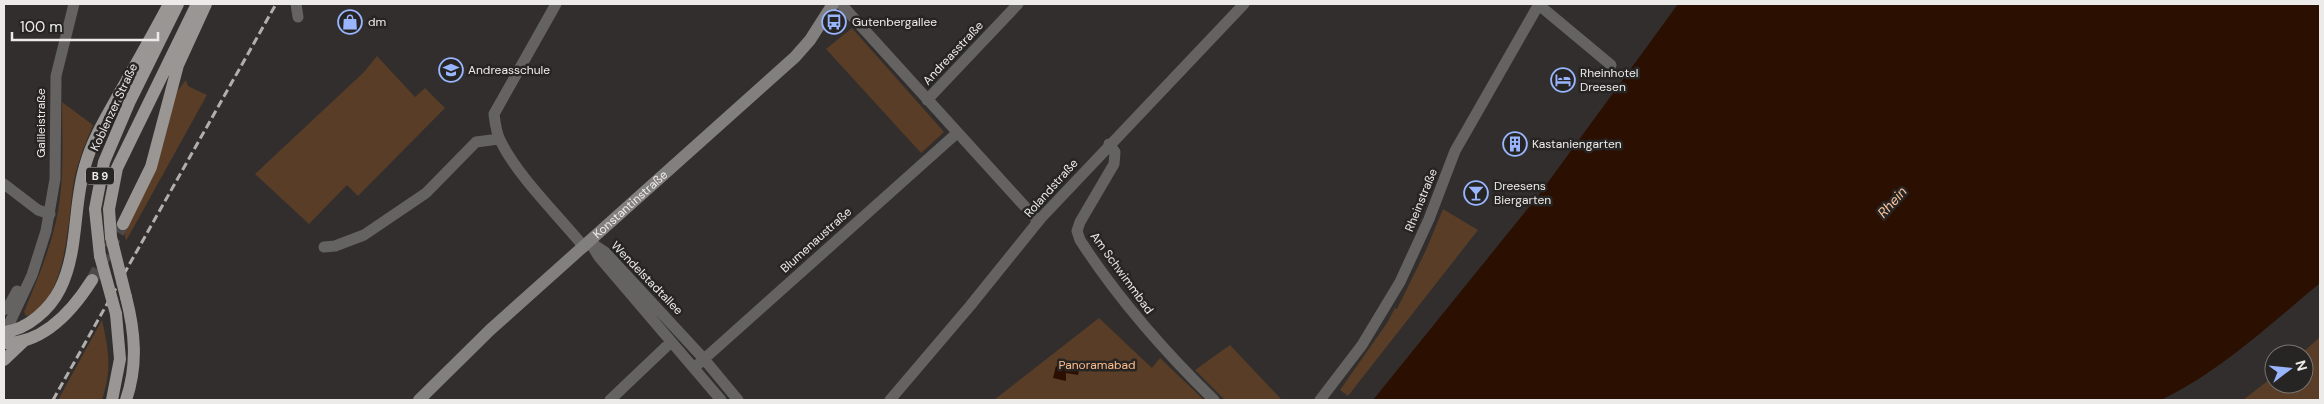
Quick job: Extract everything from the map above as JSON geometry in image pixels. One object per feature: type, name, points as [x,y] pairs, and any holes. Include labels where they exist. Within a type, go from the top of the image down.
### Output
[{"type":"main road","points":[[4,336],[40,315],[60,289],[69,261],[81,178],[91,149],[101,126],[170,4]]},
{"type":"main road","name":"Koblenzer Straße","points":[[112,400],[120,359],[116,314],[100,256],[95,209],[104,162],[130,101],[178,4]]},
{"type":"main road","name":"B 9","points":[[126,400],[131,382],[134,356],[133,330],[111,237],[109,208],[117,168],[197,4]]},
{"type":"main road","points":[[123,224],[151,167],[178,65],[206,4]]},
{"type":"main road","name":"Konstantinstraße","points":[[418,400],[490,330],[795,57],[810,40],[833,4]]},
{"type":"main road","points":[[4,360],[27,339],[50,327],[65,316],[92,280]]},
{"type":"main road","points":[[4,336],[27,339]]},
{"type":"street","name":"Galileistraße","points":[[4,336],[43,244],[50,214],[55,179],[56,76],[74,4]]},
{"type":"street","points":[[296,4],[298,17]]},
{"type":"street","points":[[556,4],[494,114],[499,139],[514,163],[587,244]]},
{"type":"street","points":[[841,4],[1038,221]]},
{"type":"street","name":"Andreasstraße","points":[[928,100],[1018,4]]},
{"type":"street","name":"Rolandstraße","points":[[890,400],[970,306],[1038,221],[1109,144],[1244,4]]},
{"type":"street","name":"Rheinstraße","points":[[1320,400],[1362,345],[1400,282],[1429,219],[1455,151],[1539,5],[1611,66]]},
{"type":"street","name":"Blumenaustraße","points":[[694,368],[957,133]]},
{"type":"street","points":[[324,247],[335,246],[364,235],[426,193],[476,142],[499,139]]},
{"type":"street","name":"Am Schwimmbad","points":[[1109,144],[1115,152],[1114,164],[1080,222],[1078,232],[1080,240],[1124,302],[1167,353],[1214,400]]},
{"type":"street","points":[[4,184],[38,210],[50,214]]},
{"type":"street","name":"Galileistraße","points":[[4,310],[11,302],[31,260],[43,244]]},
{"type":"street","name":"Wendelstadtallee","points":[[587,244],[721,400]]},
{"type":"street","name":"Wendelstadtallee","points":[[587,244],[605,252],[704,359],[738,400]]},
{"type":"street","points":[[610,400],[672,342]]},
{"type":"green space","points":[[852,28],[944,132],[921,153],[826,49]]},
{"type":"green space","points":[[377,56],[415,97],[425,88],[445,108],[358,196],[347,185],[309,224],[255,174],[364,72]]},
{"type":"green space","points":[[186,80],[188,86],[207,95],[126,241],[123,227],[178,90]]},
{"type":"green space","points":[[62,102],[93,125],[74,180],[64,256],[58,276],[50,294],[40,308],[26,316],[24,312],[46,256],[58,213],[63,150]]},
{"type":"green space","points":[[1443,209],[1478,230],[1348,396],[1340,390],[1387,323],[1395,308],[1397,309],[1426,250]]},
{"type":"green space","name":"Panoramabad","points":[[1099,318],[1152,368],[1160,358],[1204,400],[994,400]]},
{"type":"green space","points":[[102,320],[108,370],[102,400],[58,400]]},
{"type":"green space","points":[[2320,337],[2320,400],[2243,400],[2264,384],[2264,394],[2314,394],[2314,344],[2312,344]]},
{"type":"green space","points":[[1230,345],[1282,400],[1225,400],[1195,370]]},
{"type":"water","name":"Rhein","points":[[1678,4],[2320,4],[2320,283],[2224,361],[2161,400],[1373,400],[1538,196]]},
{"type":"water","points":[[1073,361],[1081,363],[1078,375],[1066,373],[1066,381],[1053,378],[1056,366],[1063,368]]},
{"type":"tunnel","points":[[92,280],[123,224]]},
{"type":"railway","points":[[53,400],[276,4]]},
{"type":"place","name":"dm","points":[[350,22]]},
{"type":"place","name":"Gutenbergallee","points":[[834,22]]},
{"type":"place","name":"Andreasschule","points":[[451,70]]},
{"type":"place","name":"Rheinhotel Dreesen","points":[[1563,80]]},
{"type":"place","name":"Kastaniengarten","points":[[1515,144]]},
{"type":"place","name":"Dreesens Biergarten","points":[[1476,193]]}]
